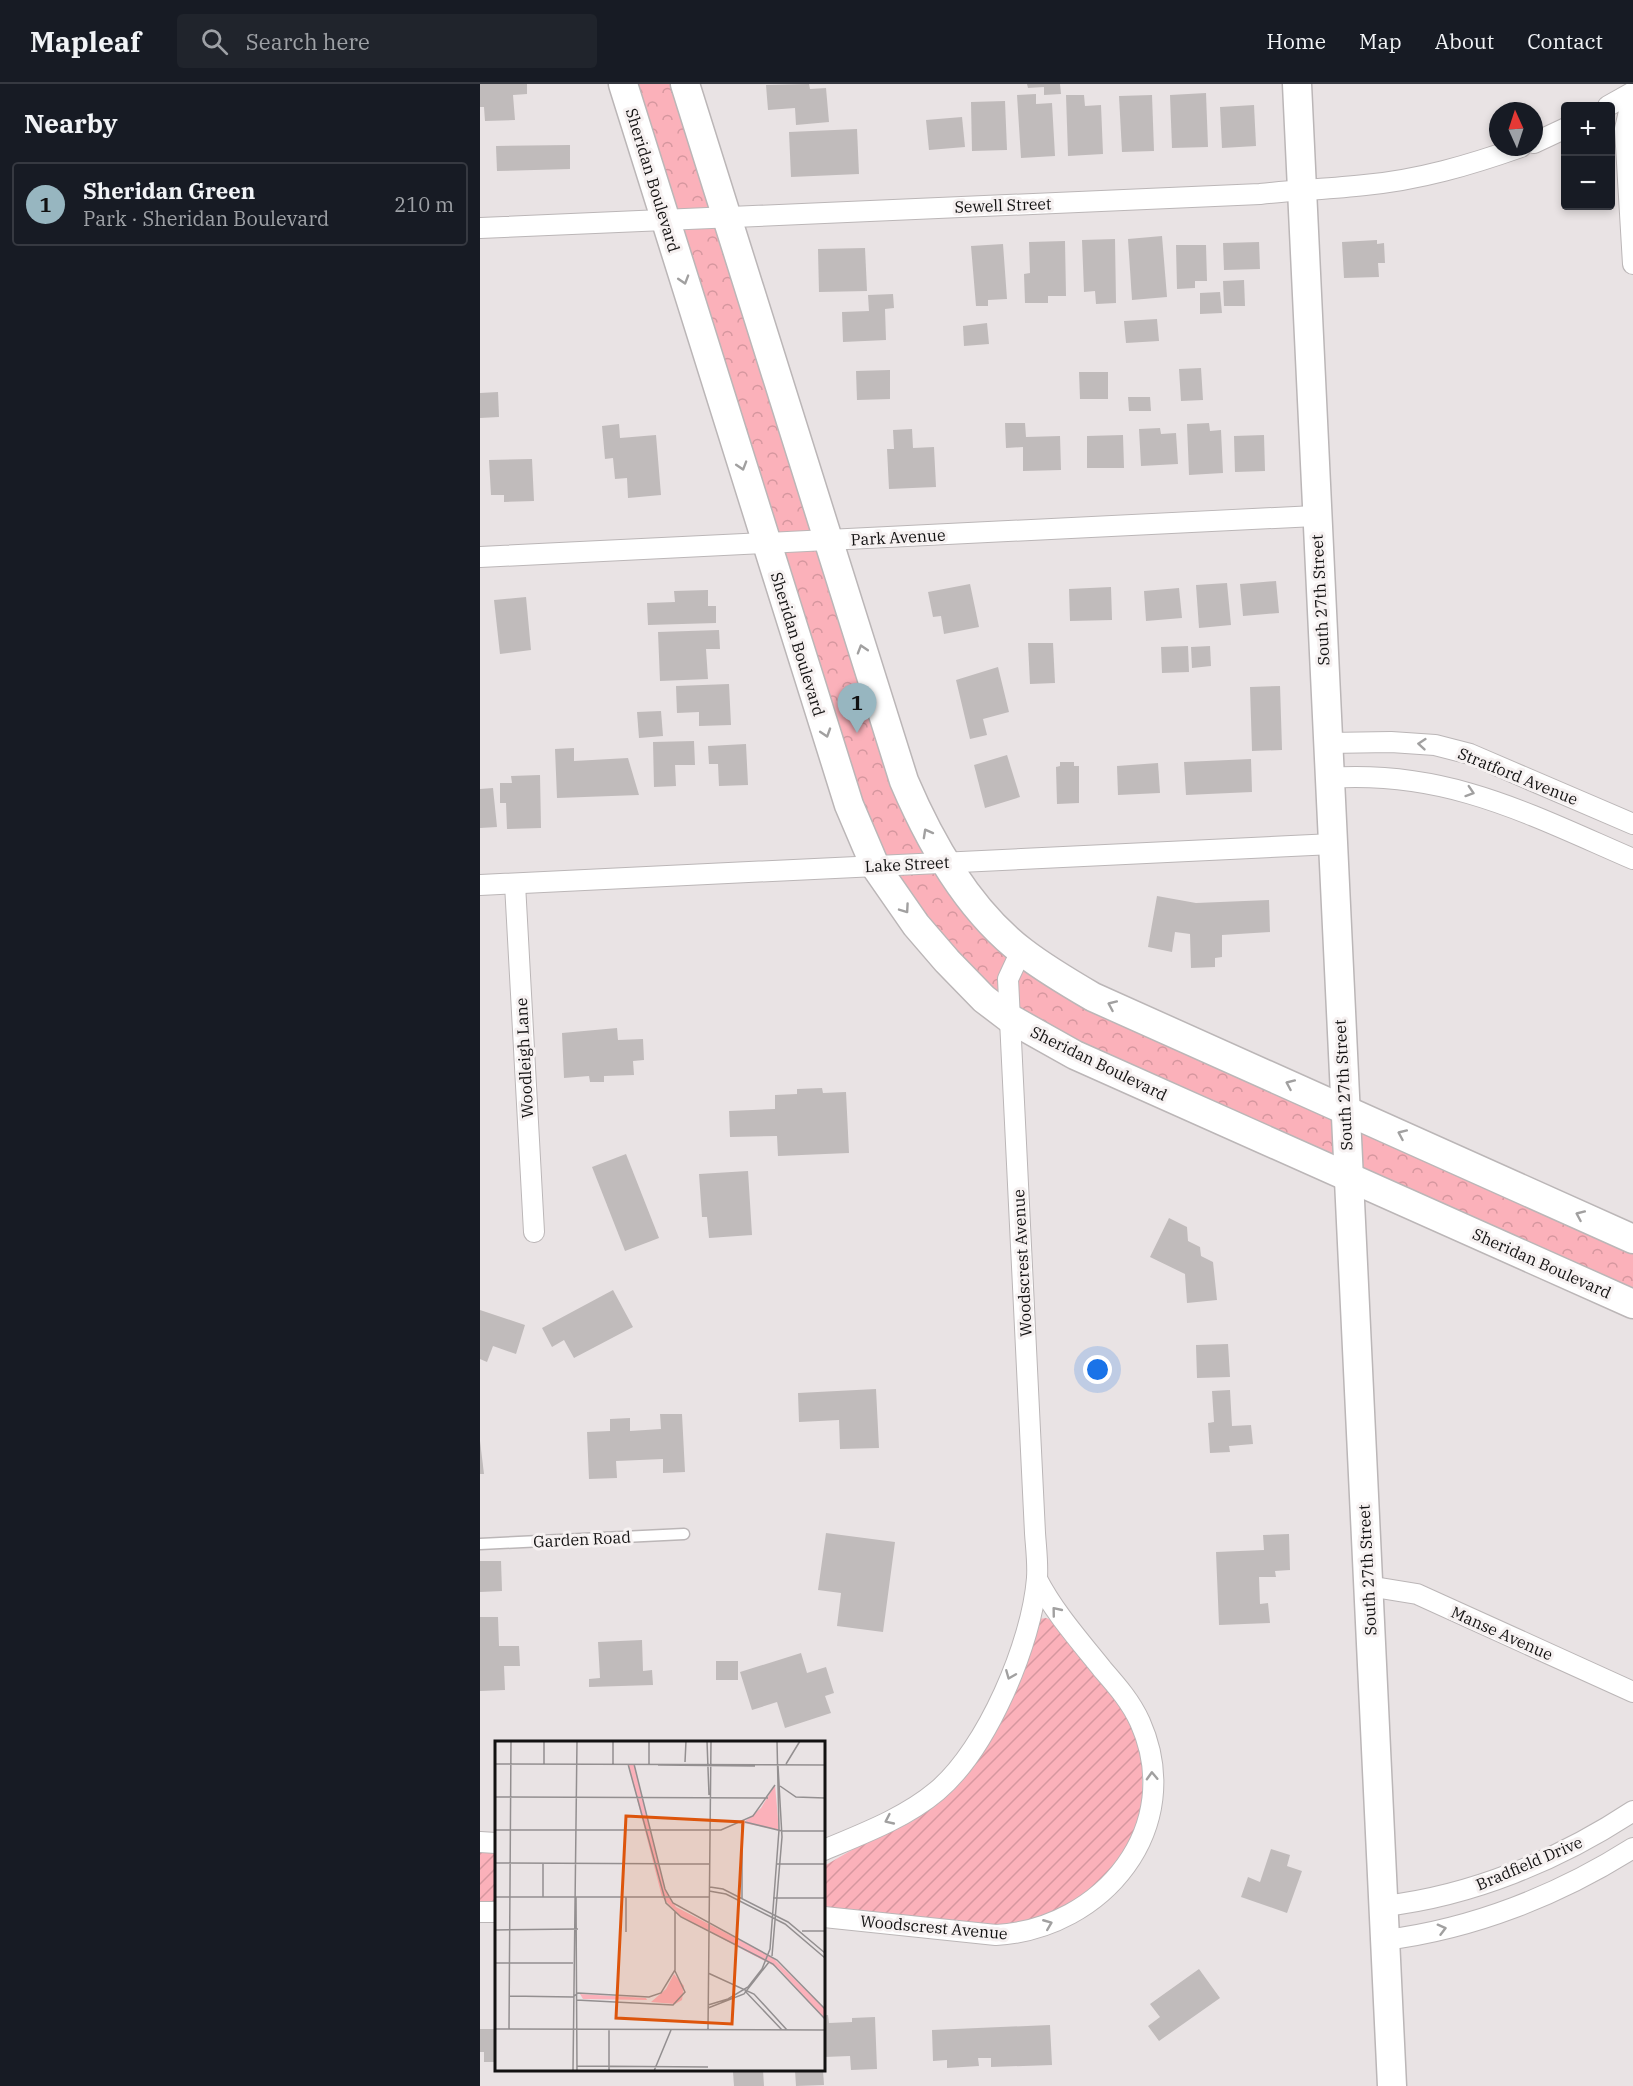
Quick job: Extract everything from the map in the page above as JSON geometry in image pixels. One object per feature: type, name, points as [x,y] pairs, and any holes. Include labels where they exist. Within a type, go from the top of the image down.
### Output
[{"type":"main road","name":"Sheridan Boulevard","points":[[623,84],[849,805],[875,866],[916,925],[984,999],[1009,1018],[1075,1055],[1633,1304]]},
{"type":"main road","points":[[685,84],[904,781],[943,863],[985,914],[1021,951],[1093,997],[1633,1239]]},
{"type":"main road","name":"South 27th Street","points":[[1297,84],[1315,516],[1328,742],[1392,2086]]},
{"type":"street","points":[[1615,102],[1633,93]]},
{"type":"street","points":[[1633,93],[1625,129],[1633,264]]},
{"type":"street","points":[[1543,138],[1561,130]]},
{"type":"street","name":"Sewell Street","points":[[480,228],[1367,185],[1422,176],[1495,156]]},
{"type":"street","name":"Park Avenue","points":[[480,557],[1315,516]]},
{"type":"street","name":"Stratford Avenue","points":[[1328,742],[1435,745],[1470,754],[1633,824]]},
{"type":"street","name":"Stratford Avenue","points":[[1329,778],[1368,775],[1432,782],[1465,790],[1633,859]]},
{"type":"street","name":"Lake Street","points":[[480,885],[1333,844]]},
{"type":"street","name":"Woodleigh Lane","points":[[515,884],[534,1232]]},
{"type":"street","name":"Woodscrest Avenue","points":[[825,1850],[910,1810],[939,1790],[985,1729],[1014,1668],[1025,1635],[1036,1579],[1008,979],[1021,951]]},
{"type":"street","name":"Woodscrest Avenue","points":[[825,1917],[996,1935],[1016,1934],[1041,1928],[1088,1905],[1124,1870],[1146,1822],[1152,1795],[1148,1744],[1129,1701],[1050,1604],[1036,1579]]},
{"type":"street","name":"Manse Avenue","points":[[1368,1586],[1395,1588],[1416,1594],[1633,1692]]},
{"type":"street","name":"Bradfield Drive","points":[[1384,1906],[1415,1902],[1491,1882],[1580,1841],[1633,1811]]},
{"type":"street","name":"Bradfield Drive","points":[[1385,1940],[1430,1932],[1524,1905],[1570,1884],[1633,1848]]},
{"type":"lane","name":"Garden Road","points":[[480,1544],[684,1534]]},
{"type":"green space","points":[[623,84],[685,84],[904,781],[1021,951],[1633,1239],[1633,1304],[1040,1036],[875,866]]},
{"type":"green space","points":[[1039,1619],[1052,1620],[1118,1699],[1136,1736],[1142,1762],[1142,1800],[1137,1828],[1119,1866],[1089,1897],[1053,1917],[992,1928],[825,1908],[825,1865],[871,1839],[913,1821],[943,1796]]},
{"type":"green space","points":[[480,1849],[495,1850],[495,1903],[480,1903]]},
{"type":"building","points":[[480,84],[527,84],[527,94],[513,95],[515,120],[485,121],[484,107],[480,107]]},
{"type":"building","points":[[809,84],[810,89],[826,88],[829,122],[796,125],[795,108],[768,110],[766,85]]},
{"type":"building","points":[[1027,84],[1060,84],[1061,94],[1044,95],[1044,87],[1028,88]]},
{"type":"building","points":[[1206,93],[1208,147],[1172,148],[1170,95]]},
{"type":"building","points":[[1036,94],[1036,104],[1052,103],[1055,156],[1021,158],[1017,95]]},
{"type":"building","points":[[1066,95],[1084,95],[1085,106],[1101,105],[1103,154],[1068,156]]},
{"type":"building","points":[[1152,95],[1154,151],[1122,152],[1119,96]]},
{"type":"building","points":[[1005,101],[1007,150],[972,151],[971,102]]},
{"type":"building","points":[[1254,105],[1256,146],[1222,148],[1220,107]]},
{"type":"building","points":[[962,117],[965,147],[929,150],[926,120]]},
{"type":"building","points":[[857,129],[859,174],[791,177],[789,132]]},
{"type":"building","points":[[570,145],[570,169],[497,171],[496,146]]},
{"type":"building","points":[[1162,236],[1167,297],[1132,300],[1128,239]]},
{"type":"building","points":[[1115,239],[1116,303],[1096,304],[1095,291],[1084,292],[1082,240]]},
{"type":"building","points":[[1377,240],[1377,244],[1384,243],[1385,263],[1378,263],[1379,277],[1344,278],[1342,242]]},
{"type":"building","points":[[1065,241],[1066,296],[1048,296],[1048,303],[1025,303],[1024,274],[1030,273],[1029,242]]},
{"type":"building","points":[[1259,242],[1260,269],[1224,270],[1223,243]]},
{"type":"building","points":[[1003,244],[1007,299],[988,300],[988,306],[976,306],[971,246]]},
{"type":"building","points":[[1176,245],[1206,245],[1207,281],[1195,281],[1195,288],[1177,289]]},
{"type":"building","points":[[865,248],[867,291],[819,292],[818,249]]},
{"type":"building","points":[[1244,280],[1245,306],[1224,306],[1223,281]]},
{"type":"building","points":[[1220,292],[1222,313],[1200,314],[1200,293]]},
{"type":"building","points":[[893,294],[894,308],[885,309],[886,340],[843,342],[842,312],[869,311],[868,295]]},
{"type":"building","points":[[1157,319],[1159,341],[1126,343],[1124,321]]},
{"type":"building","points":[[987,323],[989,344],[964,346],[963,326]]},
{"type":"building","points":[[1201,368],[1203,400],[1181,401],[1179,369]]},
{"type":"building","points":[[890,370],[890,399],[857,400],[856,371]]},
{"type":"building","points":[[1079,372],[1108,372],[1108,399],[1080,399]]},
{"type":"building","points":[[498,392],[499,417],[480,418],[480,393]]},
{"type":"building","points":[[1128,397],[1150,397],[1151,411],[1129,411]]},
{"type":"building","points":[[1005,423],[1025,423],[1026,437],[1060,436],[1061,470],[1023,471],[1023,447],[1006,448]]},
{"type":"building","points":[[1209,423],[1210,431],[1221,430],[1223,473],[1189,475],[1187,424]]},
{"type":"building","points":[[619,424],[620,438],[656,435],[661,495],[628,498],[627,478],[615,479],[613,458],[605,459],[602,426]]},
{"type":"building","points":[[1160,428],[1161,434],[1176,433],[1178,464],[1141,466],[1139,429]]},
{"type":"building","points":[[912,429],[913,448],[934,447],[936,487],[889,489],[887,449],[894,449],[893,430]]},
{"type":"building","points":[[1123,435],[1124,468],[1087,468],[1087,436]]},
{"type":"building","points":[[1264,435],[1265,471],[1235,472],[1234,436]]},
{"type":"building","points":[[532,459],[534,501],[504,502],[504,495],[491,495],[489,460]]},
{"type":"building","points":[[1276,581],[1279,613],[1243,616],[1240,584]]},
{"type":"building","points":[[1227,583],[1231,625],[1199,628],[1196,585]]},
{"type":"building","points":[[970,584],[979,627],[944,634],[941,616],[933,617],[928,592]]},
{"type":"building","points":[[1111,587],[1112,620],[1070,621],[1069,589]]},
{"type":"building","points":[[1179,588],[1182,618],[1146,621],[1144,591]]},
{"type":"building","points":[[708,590],[708,606],[716,606],[716,623],[648,625],[647,603],[675,602],[674,591]]},
{"type":"building","points":[[526,597],[531,650],[500,654],[494,600]]},
{"type":"building","points":[[719,630],[720,649],[706,649],[708,679],[660,681],[658,632]]},
{"type":"building","points":[[1028,643],[1053,643],[1055,683],[1030,684]]},
{"type":"building","points":[[1188,646],[1189,672],[1162,673],[1161,647]]},
{"type":"building","points":[[1210,646],[1211,666],[1192,668],[1191,647]]},
{"type":"building","points":[[998,667],[1009,712],[983,719],[987,735],[970,739],[956,680]]},
{"type":"building","points":[[729,684],[731,725],[699,726],[699,712],[677,713],[676,686]]},
{"type":"building","points":[[1280,686],[1282,750],[1252,751],[1250,687]]},
{"type":"building","points":[[661,711],[663,736],[639,738],[637,712]]},
{"type":"building","points":[[694,741],[695,765],[675,765],[676,786],[654,787],[653,742]]},
{"type":"building","points":[[746,744],[748,785],[719,786],[718,764],[709,764],[708,746]]},
{"type":"building","points":[[574,748],[574,761],[628,758],[639,795],[557,798],[555,749]]},
{"type":"building","points":[[1007,755],[1020,797],[985,808],[974,765]]},
{"type":"building","points":[[1251,759],[1252,792],[1186,795],[1184,762]]},
{"type":"building","points":[[1060,762],[1074,762],[1074,766],[1079,766],[1079,803],[1057,804],[1056,767],[1060,766]]},
{"type":"building","points":[[1158,763],[1160,793],[1118,795],[1117,766]]},
{"type":"building","points":[[540,775],[541,828],[507,829],[506,803],[500,803],[500,783],[512,783],[511,776]]},
{"type":"building","points":[[493,788],[497,827],[480,828],[480,789]]},
{"type":"building","points":[[1157,896],[1196,903],[1269,900],[1270,932],[1222,935],[1222,957],[1215,958],[1215,967],[1191,968],[1190,934],[1175,932],[1172,952],[1148,947]]},
{"type":"building","points":[[617,1028],[618,1040],[643,1039],[644,1060],[633,1061],[634,1075],[604,1076],[604,1082],[590,1082],[589,1076],[564,1078],[562,1033]]},
{"type":"building","points":[[822,1088],[823,1093],[846,1092],[849,1153],[778,1156],[777,1136],[730,1137],[729,1111],[775,1109],[775,1095],[797,1094],[797,1089]]},
{"type":"building","points":[[626,1154],[659,1238],[625,1251],[592,1167]]},
{"type":"building","points":[[748,1171],[752,1235],[709,1238],[707,1217],[702,1217],[699,1174]]},
{"type":"building","points":[[1169,1218],[1187,1227],[1188,1241],[1200,1247],[1201,1256],[1213,1262],[1217,1300],[1187,1303],[1185,1274],[1150,1257]]},
{"type":"building","points":[[613,1290],[633,1327],[574,1358],[564,1340],[552,1347],[542,1328]]},
{"type":"building","points":[[480,1310],[525,1325],[516,1354],[493,1346],[487,1362],[480,1359]]},
{"type":"building","points":[[1228,1344],[1230,1377],[1197,1378],[1196,1345]]},
{"type":"building","points":[[876,1389],[879,1448],[840,1449],[839,1420],[799,1422],[798,1393]]},
{"type":"building","points":[[1230,1390],[1232,1426],[1251,1425],[1253,1444],[1229,1446],[1230,1452],[1210,1453],[1208,1423],[1214,1422],[1212,1391]]},
{"type":"building","points":[[660,1414],[682,1414],[685,1472],[663,1473],[663,1459],[616,1461],[617,1478],[589,1479],[587,1432],[610,1431],[610,1419],[630,1418],[630,1431],[661,1429]]},
{"type":"building","points":[[480,1441],[484,1474],[480,1474]]},
{"type":"building","points":[[826,1533],[895,1542],[883,1632],[837,1626],[841,1593],[818,1590]]},
{"type":"building","points":[[1289,1534],[1290,1570],[1275,1571],[1276,1577],[1259,1577],[1260,1604],[1268,1603],[1270,1623],[1219,1625],[1216,1552],[1264,1550],[1263,1535]]},
{"type":"building","points":[[480,1561],[501,1561],[502,1591],[480,1592]]},
{"type":"building","points":[[480,1617],[498,1617],[499,1646],[519,1646],[520,1666],[504,1666],[505,1690],[480,1691]]},
{"type":"building","points":[[642,1640],[643,1671],[652,1670],[653,1685],[589,1687],[589,1679],[600,1678],[598,1642]]},
{"type":"building","points":[[801,1653],[807,1673],[826,1667],[834,1693],[825,1696],[831,1713],[785,1728],[777,1702],[752,1710],[740,1672]]},
{"type":"building","points":[[716,1661],[738,1661],[738,1680],[716,1680]]},
{"type":"building","points":[[1271,1849],[1290,1855],[1287,1866],[1302,1871],[1287,1913],[1241,1897],[1248,1877],[1260,1882]]},
{"type":"building","points":[[1199,1969],[1220,1998],[1159,2041],[1148,2026],[1160,2017],[1150,2004]]},
{"type":"building","points":[[825,2015],[828,2015],[829,2023],[852,2022],[852,2018],[875,2017],[877,2069],[851,2070],[850,2056],[825,2057]]},
{"type":"building","points":[[1050,2025],[1052,2065],[991,2067],[991,2058],[978,2058],[979,2066],[947,2068],[947,2060],[933,2061],[932,2030]]},
{"type":"building","points":[[480,2029],[495,2029],[495,2062],[484,2062],[484,2052],[480,2052]]},
{"type":"building","points":[[763,2071],[764,2086],[734,2086],[733,2072]]},
{"type":"building","points":[[795,2071],[823,2071],[824,2085],[796,2086]]},
{"type":"place","name":"Sheridan Green","points":[[857,733]]}]
